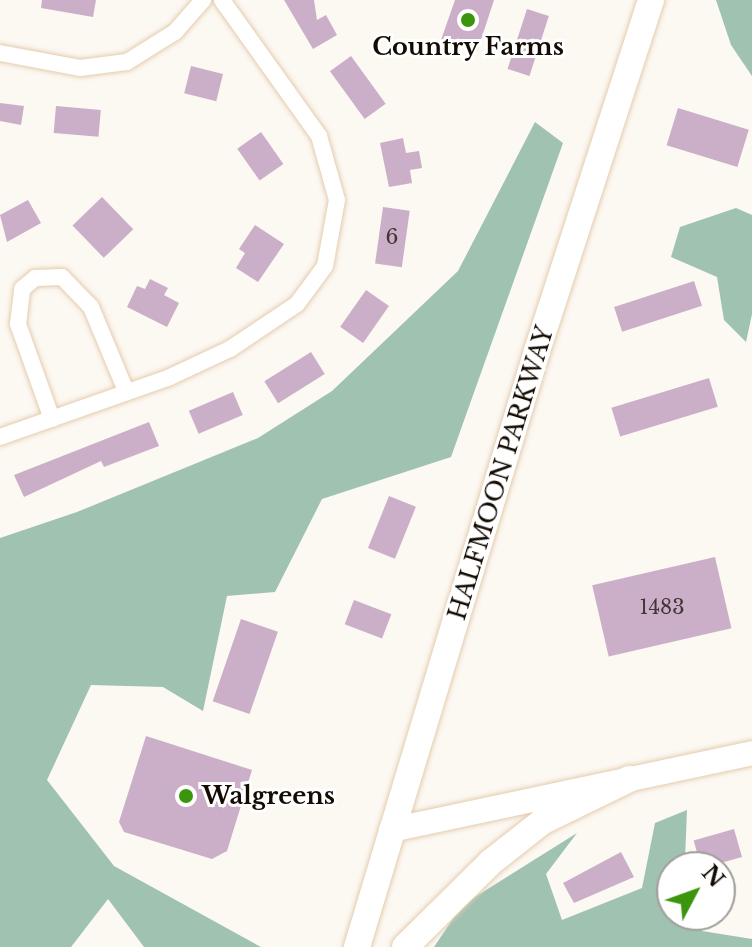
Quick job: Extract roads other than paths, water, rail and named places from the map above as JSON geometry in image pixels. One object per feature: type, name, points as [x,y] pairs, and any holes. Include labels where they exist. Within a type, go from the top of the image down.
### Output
[{"type":"main road","name":"HALFMOON PARKWAY","points":[[357,947],[651,0]]},
{"type":"main road","points":[[391,830],[752,753]]},
{"type":"main road","points":[[405,947],[491,862],[543,821],[629,779]]},
{"type":"street","points":[[0,53],[80,68],[127,62],[175,32],[203,0]]},
{"type":"street","points":[[0,437],[170,377],[267,328],[314,284],[333,241],[337,200],[319,136],[222,0]]},
{"type":"street","points":[[52,419],[18,324],[22,289],[35,278],[62,277],[91,307],[126,391]]},
{"type":"place","name":"Country Farms","points":[[468,20]]},
{"type":"place","name":"Walgreens","points":[[186,796]]}]
